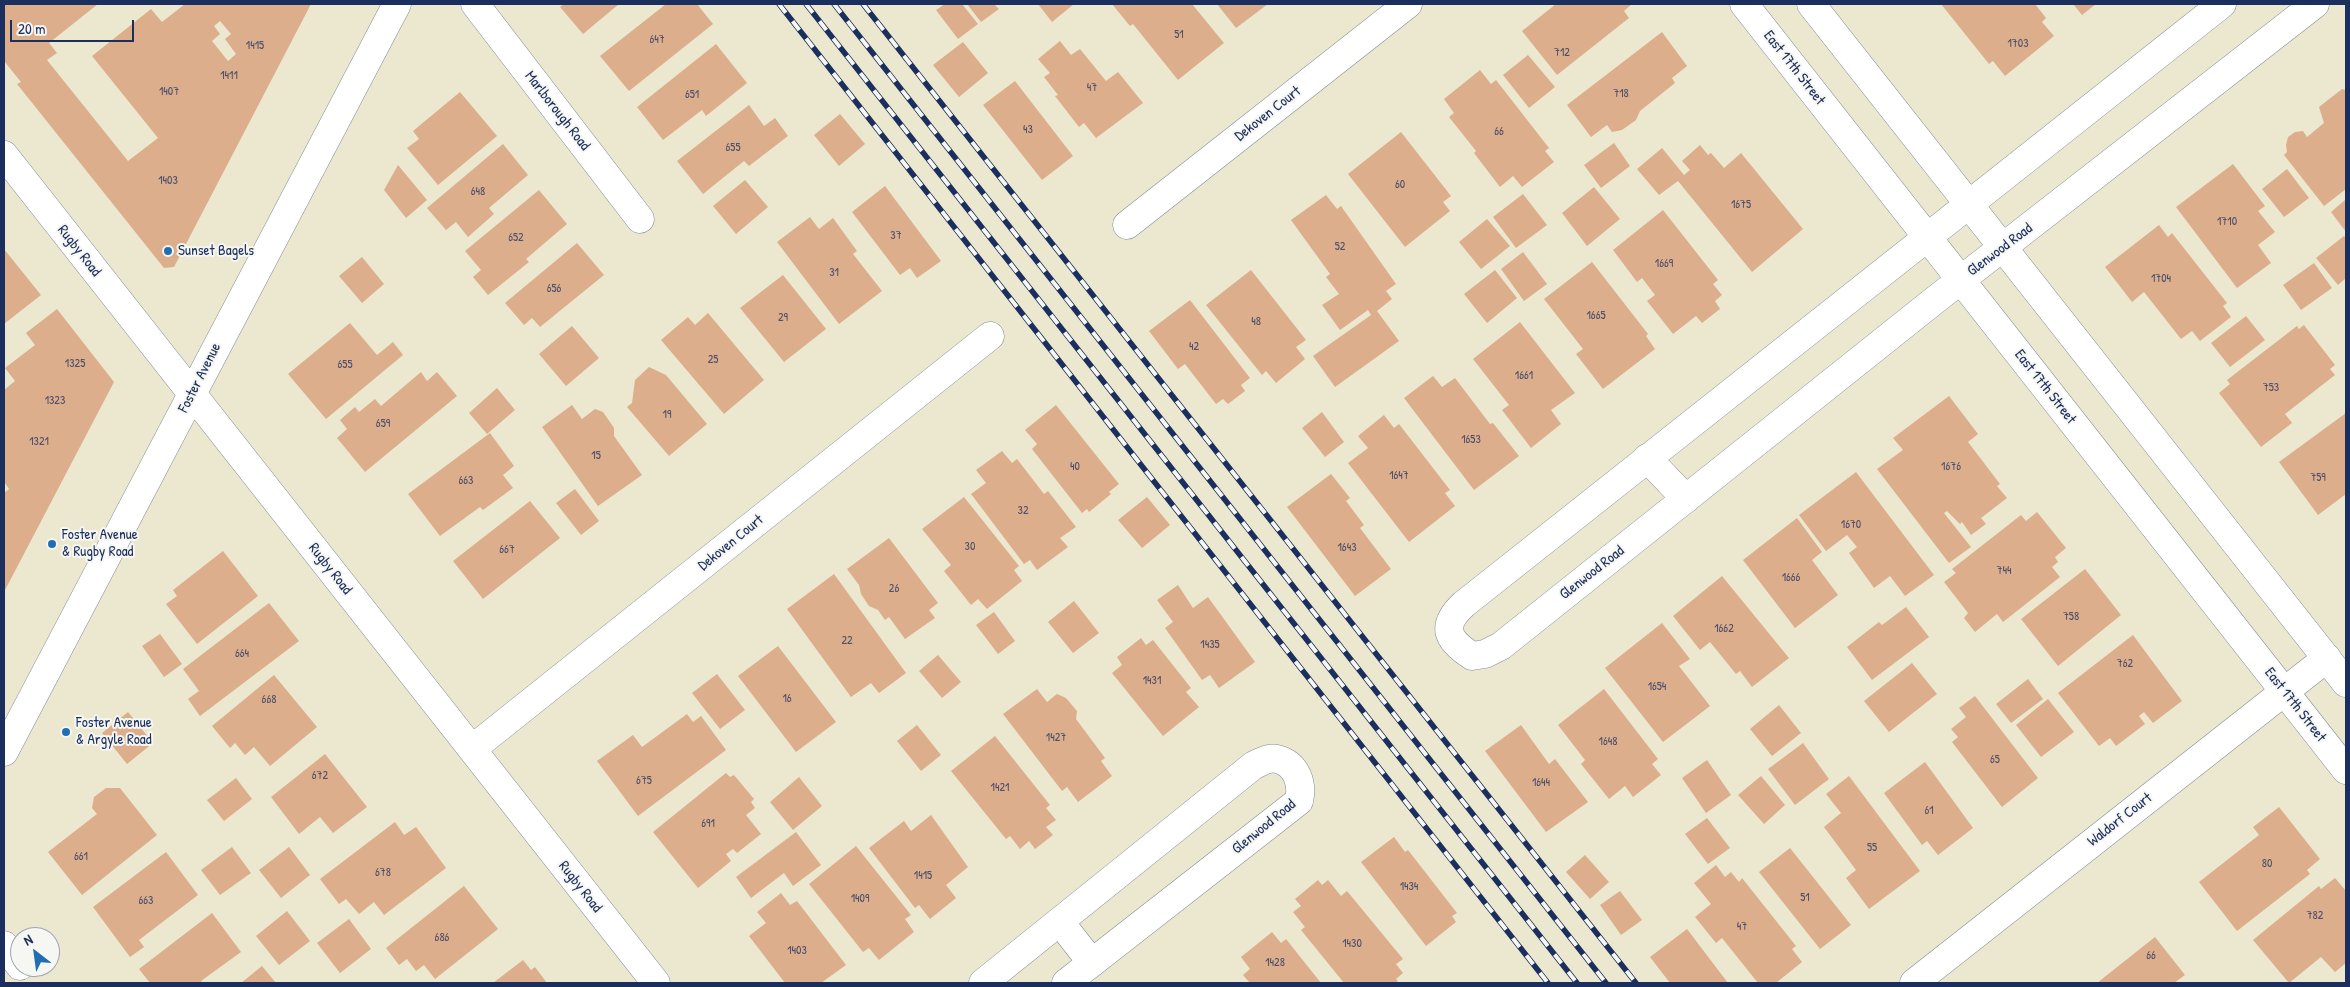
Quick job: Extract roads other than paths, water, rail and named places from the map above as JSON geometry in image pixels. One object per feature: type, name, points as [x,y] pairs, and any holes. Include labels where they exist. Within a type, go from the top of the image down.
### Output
[{"type":"street","name":"Foster Avenue","points":[[4,752],[397,4]]},
{"type":"street","name":"Marlborough Road","points":[[475,4],[640,219]]},
{"type":"street","name":"Dekoven Court","points":[[1127,225],[1408,4]]},
{"type":"street","name":"East 17th Street","points":[[1744,4],[2346,770]]},
{"type":"street","points":[[1811,4],[2346,682]]},
{"type":"street","name":"Glenwood Road","points":[[2222,4],[1926,236],[1455,612],[1450,623],[1449,634],[1454,644],[1472,656],[1485,654],[1501,646],[1961,280],[2315,4]]},
{"type":"street","name":"Rugby Road","points":[[4,155],[656,983]]},
{"type":"street","name":"Dekoven Court","points":[[472,749],[990,336]]},
{"type":"street","points":[[1647,458],[1686,499]]},
{"type":"street","name":"Waldorf Court","points":[[1914,983],[2327,658]]},
{"type":"street","name":"Glenwood Road","points":[[983,983],[1254,765],[1276,759],[1286,763],[1295,771],[1300,781],[1299,801],[1066,983]]},
{"type":"street","points":[[1060,922],[1092,963]]},
{"type":"railway","points":[[779,4],[1548,983]]},
{"type":"railway","points":[[806,4],[1577,983]]},
{"type":"railway","points":[[834,4],[1606,983]]},
{"type":"railway","points":[[863,4],[1636,983]]},
{"type":"place","name":"Sunset Bagels","points":[[168,251]]},
{"type":"place","name":"Foster Avenue & Rugby Road","points":[[52,544]]},
{"type":"place","name":"Foster Avenue & Argyle Road","points":[[66,732]]}]
